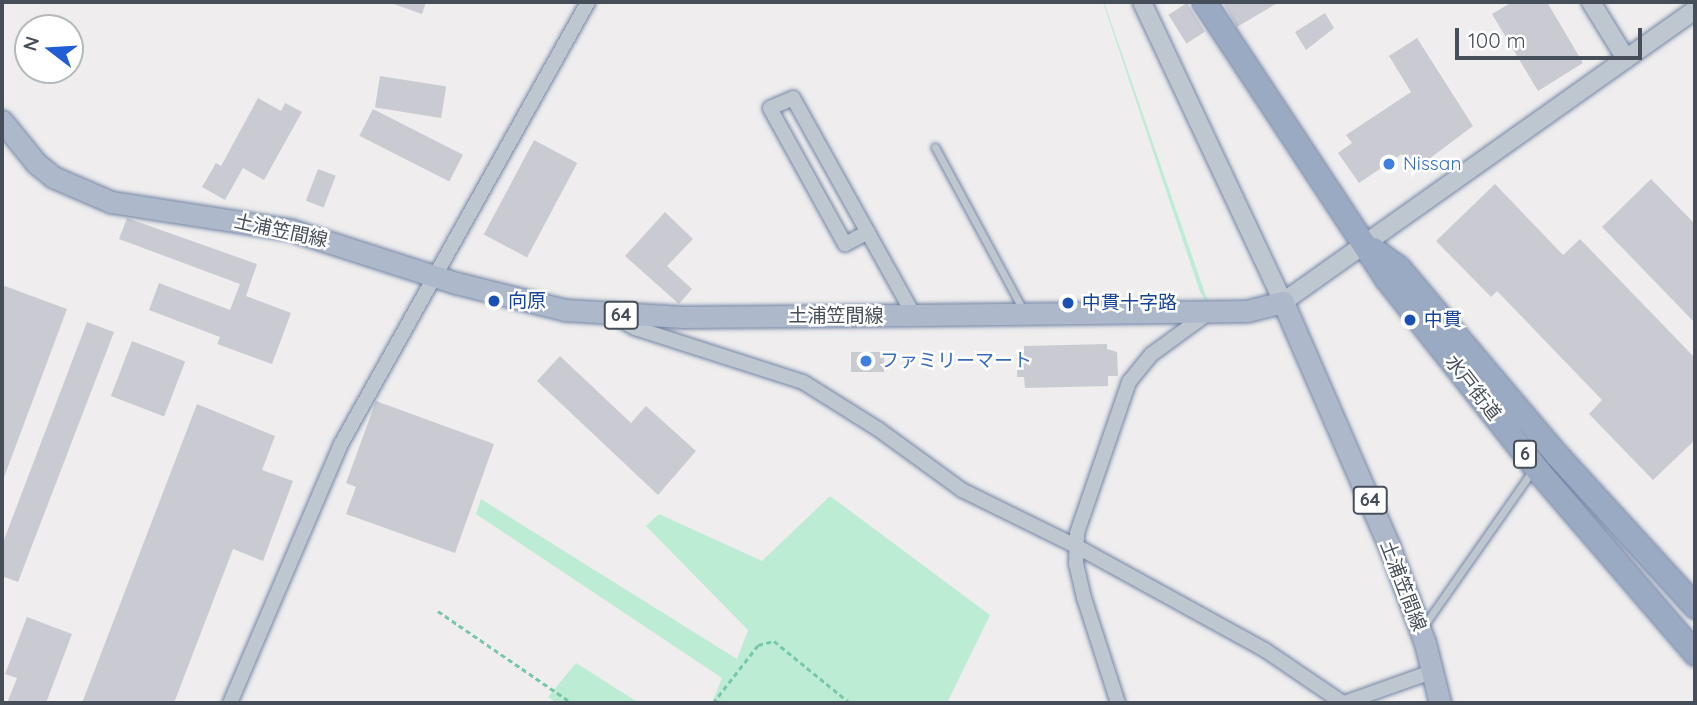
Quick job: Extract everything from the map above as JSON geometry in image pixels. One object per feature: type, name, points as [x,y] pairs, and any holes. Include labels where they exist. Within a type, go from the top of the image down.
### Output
[{"type":"highway","name":"水戸街道","points":[[1204,2],[1386,278],[1535,467],[1695,653]]},
{"type":"highway","name":"水戸街道","points":[[1367,246],[1398,267],[1557,455],[1695,606]]},
{"type":"main road","name":"土浦笠間線","points":[[2,121],[36,163],[89,195],[142,209],[291,230],[437,277],[539,306],[610,314],[914,315],[1247,311],[1283,302],[1421,630],[1434,671],[1440,703]]},
{"type":"street","points":[[230,703],[341,444],[437,277],[588,2]]},
{"type":"street","points":[[1142,2],[1283,302],[1367,246],[1695,10]]},
{"type":"street","points":[[1591,2],[1626,60]]},
{"type":"street","points":[[868,232],[845,244],[770,108],[793,97],[868,232],[914,315]]},
{"type":"street","points":[[1118,703],[1084,598],[1076,546],[1115,411],[1129,382],[1152,354],[1211,311]]},
{"type":"street","points":[[610,314],[635,328],[803,382],[878,429],[962,490],[1076,546],[1265,650],[1343,703],[1434,671]]},
{"type":"lane","points":[[935,147],[1025,313]]},
{"type":"lane","points":[[1421,630],[1535,467]]},
{"type":"path","points":[[438,611],[572,703]]},
{"type":"path","points":[[713,703],[758,645],[774,641],[850,703]]},
{"type":"green space","points":[[1104,2],[1209,305],[1200,292]]},
{"type":"green space","points":[[830,496],[990,615],[947,703],[712,703],[722,678],[476,514],[481,499],[737,659],[748,630],[646,526],[659,514],[762,561]]},
{"type":"green space","points":[[576,663],[639,703],[557,703],[548,697]]},
{"type":"building","points":[[388,2],[426,2],[422,14]]},
{"type":"building","points":[[1223,2],[1279,2],[1237,27]]},
{"type":"building","points":[[1512,2],[1547,2],[1583,63],[1538,91],[1492,14]]},
{"type":"building","points":[[1187,3],[1205,32],[1186,43],[1168,15]]},
{"type":"building","points":[[1325,13],[1334,28],[1306,50],[1295,32]]},
{"type":"building","points":[[1417,38],[1473,126],[1413,171],[1402,154],[1359,183],[1338,153],[1352,143],[1346,135],[1411,92],[1389,56]]},
{"type":"building","points":[[380,76],[446,86],[441,118],[375,108]]},
{"type":"building","points":[[258,98],[281,111],[285,103],[302,112],[264,180],[243,168],[225,200],[202,187],[216,163],[221,166]]},
{"type":"building","points":[[373,109],[463,155],[449,182],[359,136]]},
{"type":"building","points":[[534,140],[577,163],[527,257],[484,234]]},
{"type":"building","points":[[318,169],[336,176],[324,208],[306,201]]},
{"type":"building","points":[[1651,179],[1695,224],[1695,323],[1602,227]]},
{"type":"building","points":[[1495,184],[1563,255],[1580,239],[1695,358],[1695,440],[1653,480],[1589,414],[1602,400],[1497,291],[1491,297],[1436,241]]},
{"type":"building","points":[[665,212],[693,239],[667,266],[692,289],[679,304],[625,256]]},
{"type":"building","points":[[127,218],[257,264],[246,296],[291,313],[272,364],[217,344],[220,337],[149,310],[159,283],[230,310],[240,284],[119,239]]},
{"type":"building","points":[[2,285],[67,309],[3,480],[2,480]]},
{"type":"building","points":[[87,322],[114,332],[18,582],[2,576],[2,545]]},
{"type":"building","points":[[132,341],[185,361],[164,417],[111,396]]},
{"type":"building","points":[[1107,344],[1107,349],[1117,352],[1118,376],[1108,376],[1108,386],[1025,388],[1024,377],[1017,377],[1017,353],[1024,353],[1024,346]]},
{"type":"building","name":"ファミリーマート","points":[[851,352],[884,352],[884,372],[851,372]]},
{"type":"building","points":[[560,356],[631,423],[646,406],[696,451],[658,495],[537,381]]},
{"type":"building","points":[[376,401],[494,444],[455,553],[346,514],[356,487],[346,483]]},
{"type":"building","points":[[197,404],[275,436],[262,470],[293,481],[263,561],[233,549],[174,703],[82,703]]},
{"type":"building","points":[[27,617],[72,634],[46,703],[7,703],[17,678],[5,674]]},
{"type":"place","name":"Nissan","points":[[1389,164]]},
{"type":"place","name":"向原","points":[[494,301]]},
{"type":"place","name":"中貫十字路","points":[[1068,303]]},
{"type":"place","name":"中貫","points":[[1410,320]]},
{"type":"place","name":"ファミリーマート","points":[[866,361]]}]
